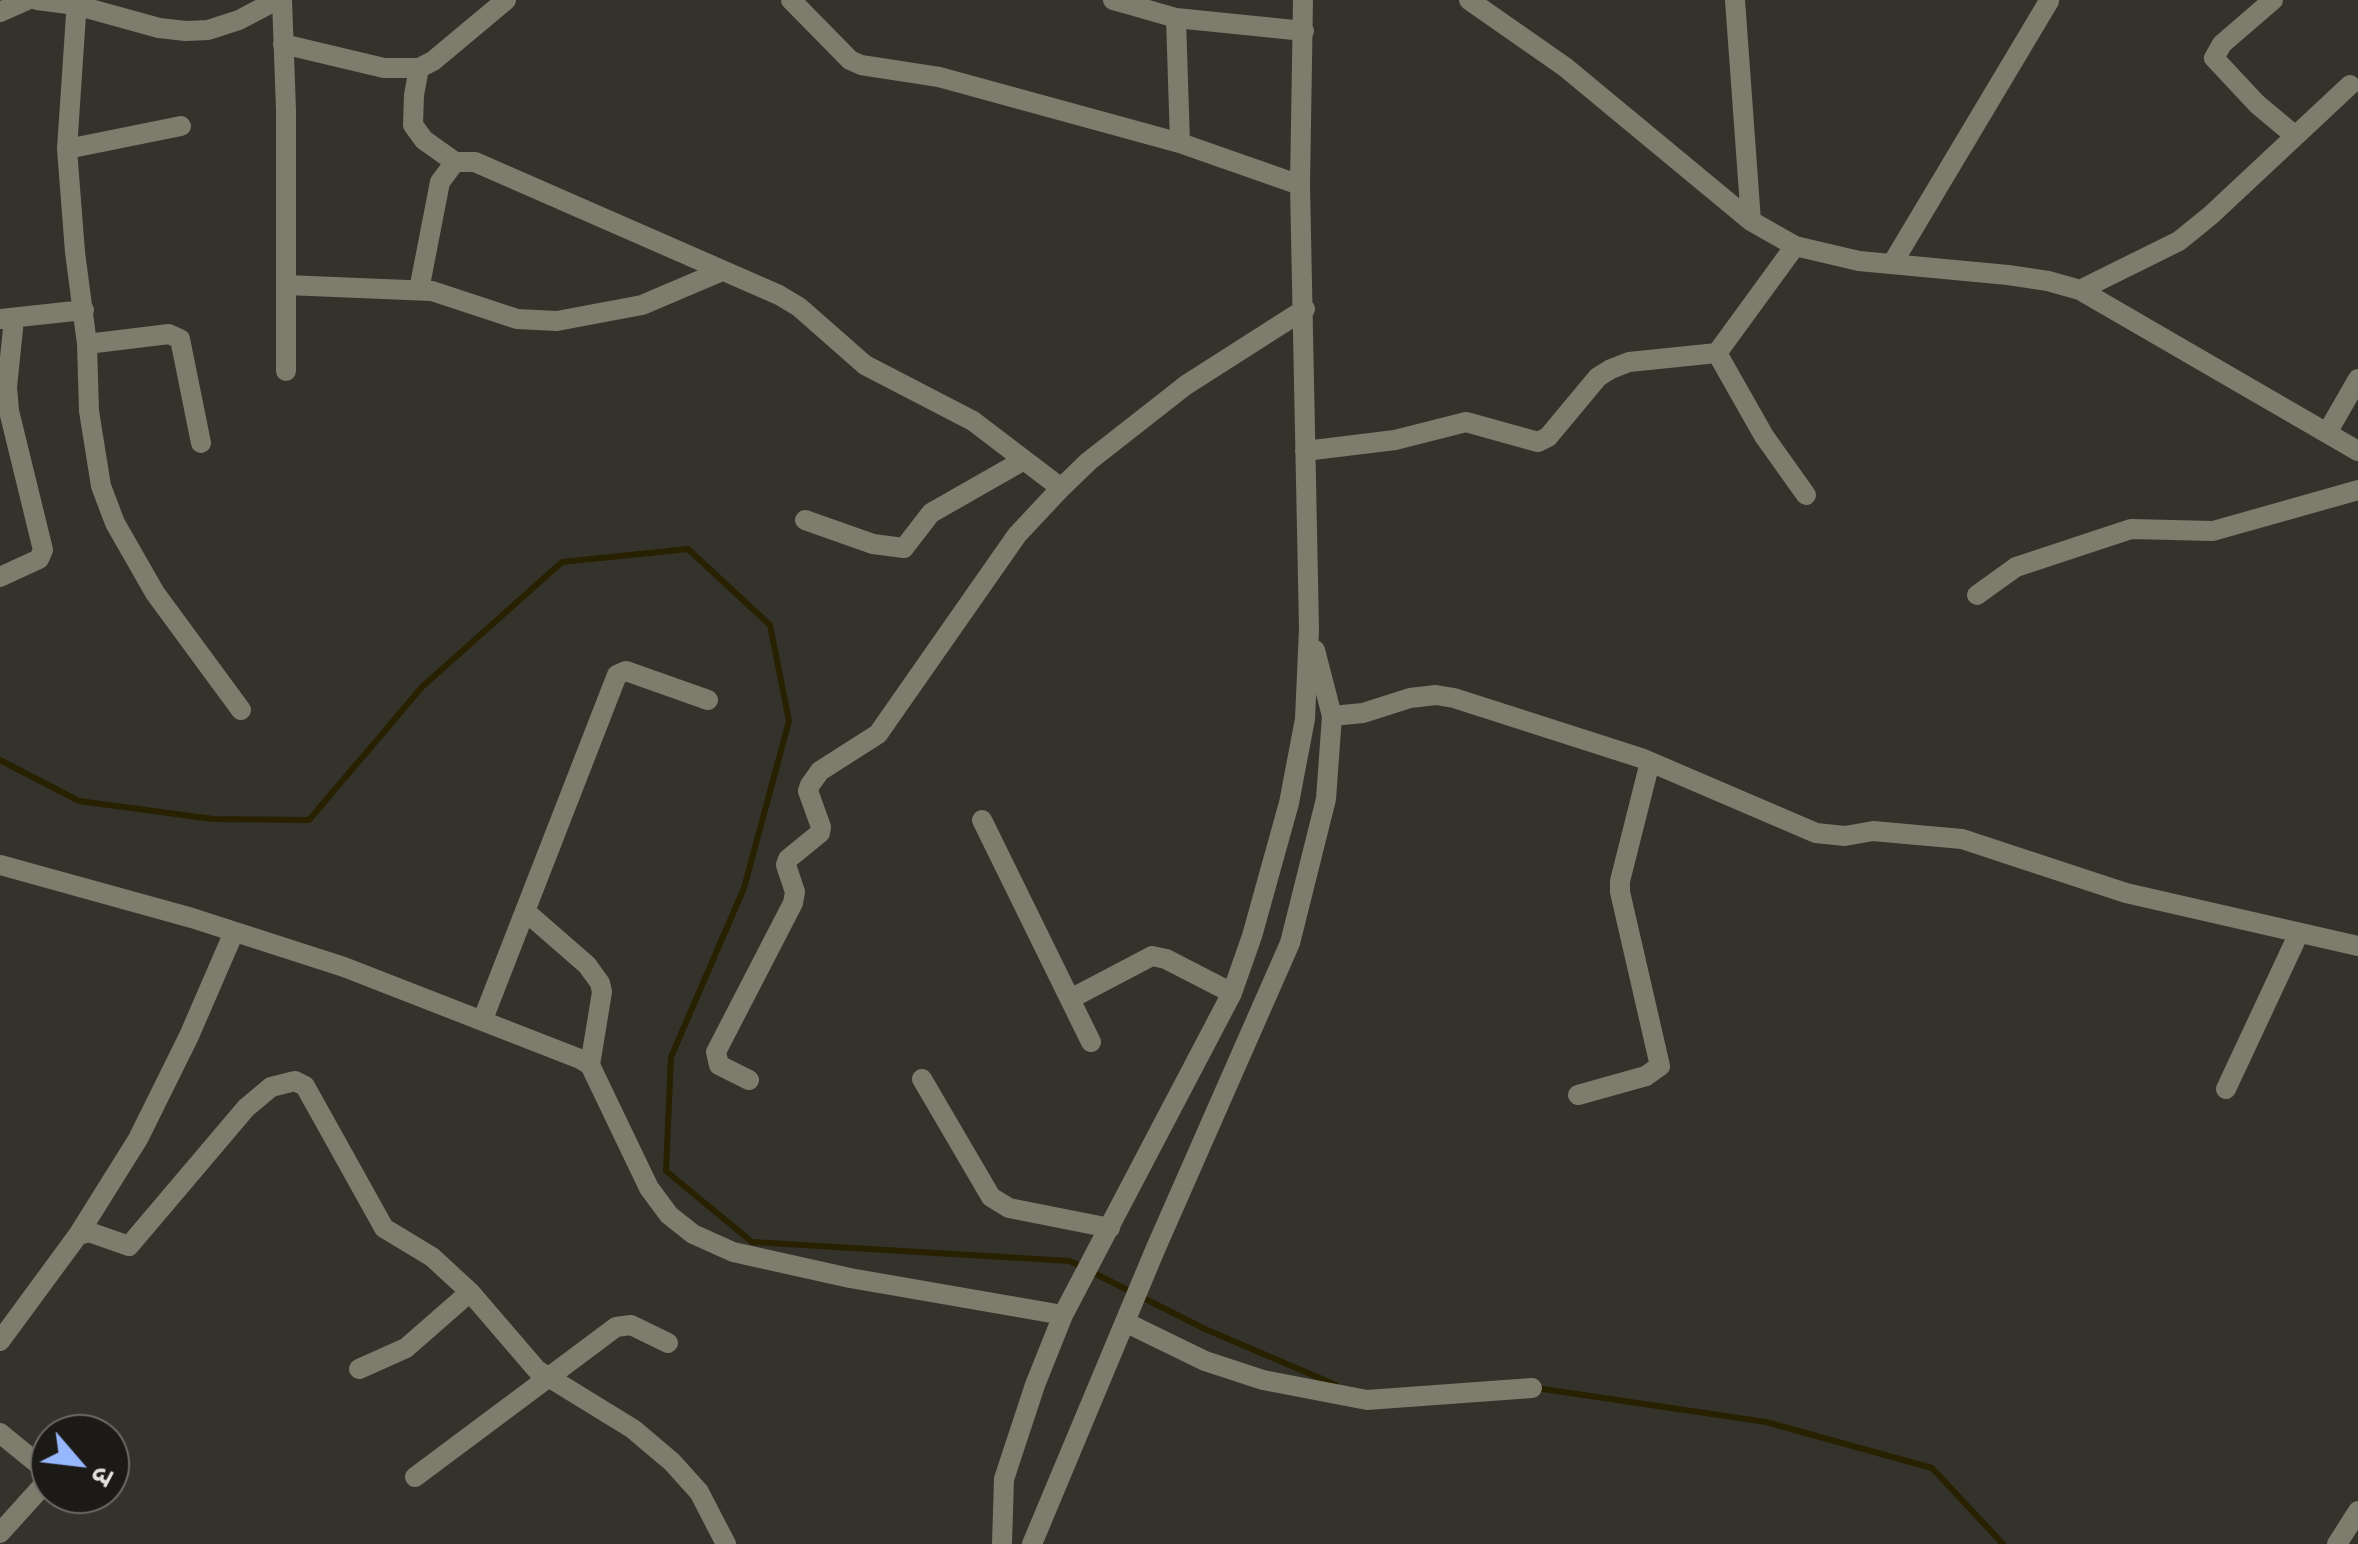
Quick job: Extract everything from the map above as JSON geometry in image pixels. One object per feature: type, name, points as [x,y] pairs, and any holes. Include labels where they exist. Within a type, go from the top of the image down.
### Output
[{"type":"street","points":[[0,12],[26,0]]},
{"type":"street","points":[[38,0],[76,3],[159,28],[186,31],[208,30],[239,20],[280,0],[286,370]]},
{"type":"street","points":[[283,44],[384,68],[419,68],[433,62],[506,0]]},
{"type":"street","points":[[791,0],[850,60],[861,66],[938,77],[1180,142],[1300,186]]},
{"type":"street","points":[[1113,0],[1176,18],[1304,31]]},
{"type":"street","points":[[1002,1544],[1002,1491],[1008,1462],[1063,1315],[1232,993],[1289,802],[1305,719],[1310,628],[1300,186],[1304,0]]},
{"type":"street","points":[[1469,0],[1565,67],[1750,222],[1794,246],[1859,261],[2048,280],[2080,290],[2358,452]]},
{"type":"street","points":[[1735,0],[1750,222]]},
{"type":"street","points":[[1892,264],[2049,0]]},
{"type":"street","points":[[2273,0],[2222,44],[2214,58],[2257,104],[2294,135]]},
{"type":"street","points":[[76,3],[68,149],[75,252],[88,344],[94,454],[101,486],[115,523],[155,593],[241,710]]},
{"type":"street","points":[[1176,18],[1180,142]]},
{"type":"street","points":[[419,68],[414,125],[424,140],[455,162],[475,162],[798,307],[865,364],[950,407],[1061,488]]},
{"type":"street","points":[[2080,290],[2178,241],[2350,85]]},
{"type":"street","points":[[68,149],[181,126]]},
{"type":"street","points":[[419,290],[440,182],[455,162]]},
{"type":"street","points":[[1305,451],[1396,440],[1466,422],[1538,442],[1548,437],[1598,377],[1611,369],[1628,362],[1717,353],[1794,246]]},
{"type":"street","points":[[286,286],[419,290],[448,295],[516,319],[557,321],[642,305],[722,271]]},
{"type":"street","points":[[749,1080],[719,1065],[716,1052],[795,898],[788,860],[820,833],[822,827],[808,792],[820,771],[878,734],[1016,535],[1061,488],[1186,385],[1305,309]]},
{"type":"street","points":[[0,576],[39,560],[43,550],[9,411],[7,319],[84,310]]},
{"type":"street","points":[[88,344],[170,334],[180,338],[201,443]]},
{"type":"street","points":[[1717,353],[1764,436],[1806,495]]},
{"type":"street","points":[[2327,433],[2358,379]]},
{"type":"street","points":[[805,520],[873,544],[904,548],[932,513],[1024,460]]},
{"type":"street","points":[[1978,595],[2016,567],[2131,528],[2213,531],[2358,490]]},
{"type":"street","points":[[1032,1544],[1290,942],[1326,799],[1332,716],[1310,628]]},
{"type":"street","points":[[484,1020],[617,675],[626,670],[708,700]]},
{"type":"street","points":[[1332,716],[1363,713],[1410,698],[1436,695],[1650,762],[1816,833],[1845,836],[1873,831],[1962,838],[2126,893],[2358,946]]},
{"type":"street","points":[[1578,1095],[1646,1076],[1660,1066],[1620,892],[1650,762]]},
{"type":"street","points":[[982,820],[1091,1042]]},
{"type":"street","points":[[0,865],[344,967],[590,1065]]},
{"type":"street","points":[[525,912],[587,965],[600,983],[602,992],[590,1065],[649,1188],[668,1215],[693,1234],[734,1252],[850,1278],[1063,1315]]},
{"type":"street","points":[[0,1341],[78,1236],[138,1139],[234,932]]},
{"type":"street","points":[[2226,1089],[2298,935]]},
{"type":"street","points":[[1072,998],[1152,956],[1232,993]]},
{"type":"street","points":[[922,1080],[991,1197],[1009,1208],[1110,1228]]},
{"type":"street","points":[[78,1236],[89,1232],[129,1246],[246,1108],[271,1087],[295,1081],[305,1086],[384,1228],[432,1257],[470,1292],[531,1365],[633,1430],[672,1462],[699,1492],[726,1544]]},
{"type":"street","points":[[359,1370],[406,1348],[470,1292]]},
{"type":"street","points":[[1130,1317],[1205,1362],[1249,1376],[1367,1400],[1532,1388]]},
{"type":"street","points":[[414,1477],[623,1324],[641,1328],[668,1343]]},
{"type":"street","points":[[0,1433],[42,1468],[46,1481],[0,1533]]},
{"type":"street","points":[[2336,1544],[2358,1511]]},
{"type":"waterway","points":[[0,760],[79,801],[213,819],[309,820],[422,687],[562,562],[688,549],[770,625],[789,721],[744,888],[671,1057],[666,1171],[752,1242],[1070,1261],[1205,1329],[1336,1385]]},
{"type":"waterway","points":[[1536,1388],[1766,1422],[1932,1468],[2003,1544]]}]
